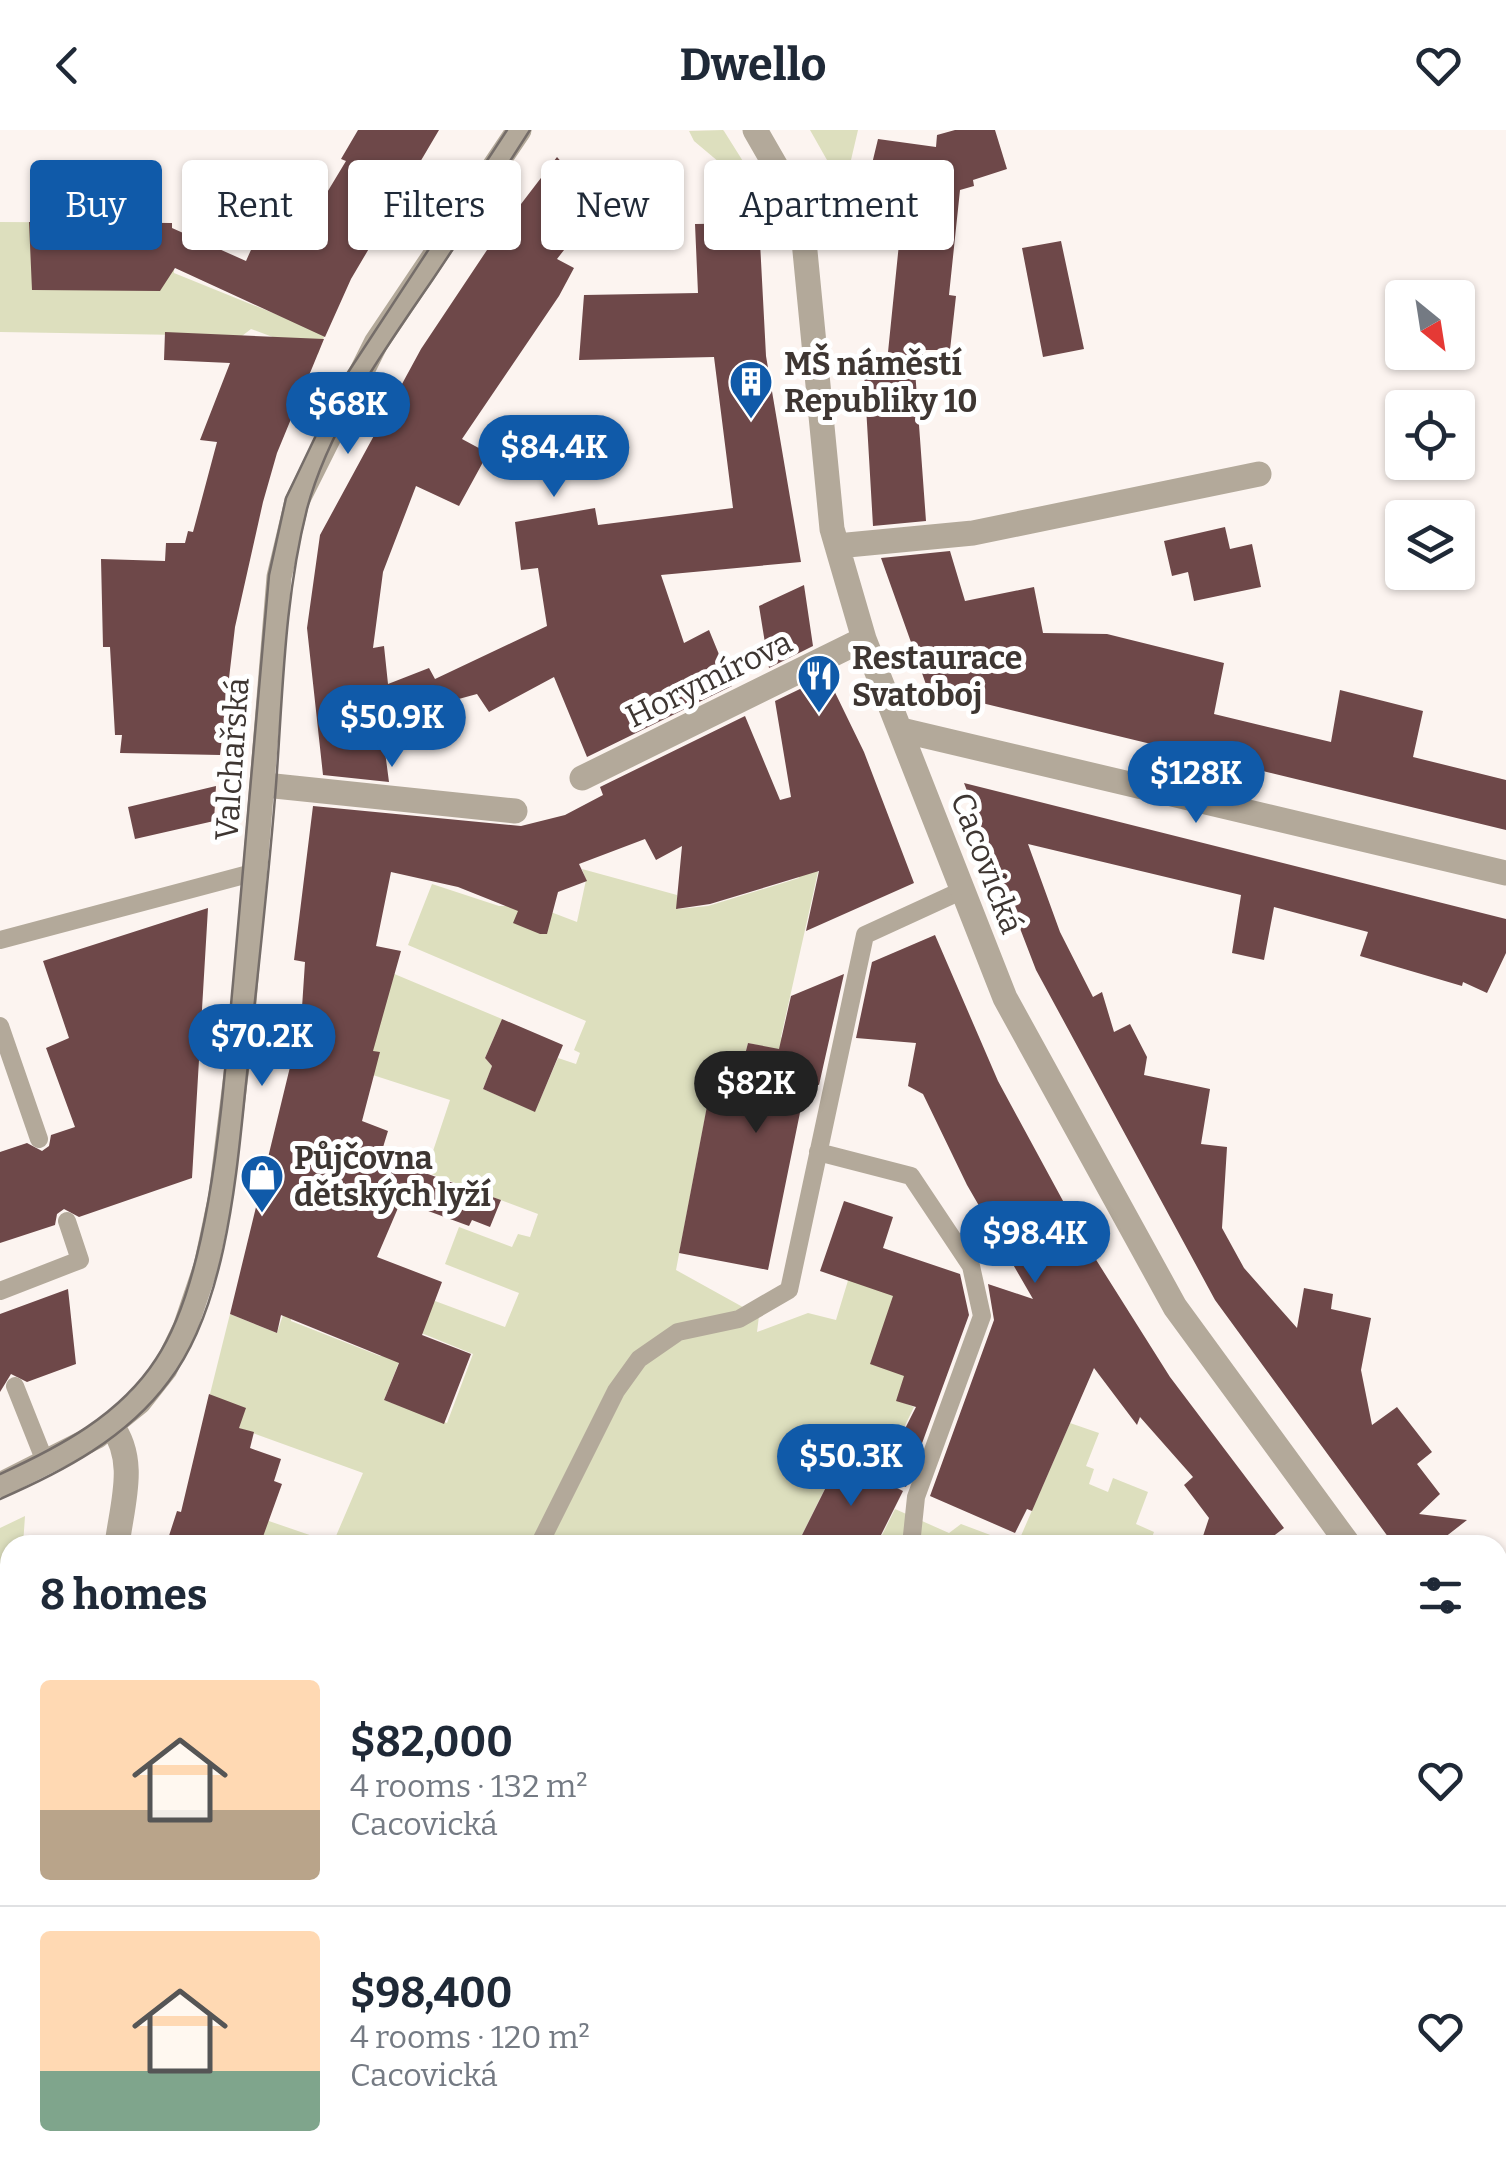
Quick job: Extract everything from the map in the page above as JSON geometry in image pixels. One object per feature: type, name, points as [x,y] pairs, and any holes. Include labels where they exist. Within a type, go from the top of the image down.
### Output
[{"type":"street","name":"Valchařská","points":[[0,1486],[46,1464],[111,1424],[138,1402],[165,1369],[185,1328],[206,1266],[222,1194],[256,872],[279,577],[297,501],[376,344],[519,130]]},
{"type":"street","name":"Cacovická","points":[[755,130],[789,188],[804,241],[806,300],[837,546],[864,638],[1005,998],[1175,1307],[1341,1535]]},
{"type":"street","points":[[837,546],[973,533],[1259,474]]},
{"type":"street","name":"Horymírova","points":[[582,778],[864,638]]},
{"type":"street","points":[[900,730],[1506,873]]},
{"type":"street","points":[[264,785],[515,811]]},
{"type":"street","points":[[111,1424],[126,1449],[118,1535]]},
{"type":"lane","points":[[0,940],[256,872]]},
{"type":"lane","points":[[544,1535],[616,1391],[639,1358],[678,1332],[739,1319],[789,1290],[865,935],[963,890]]},
{"type":"lane","points":[[0,1026],[39,1139]]},
{"type":"lane","points":[[818,1152],[912,1176],[971,1266],[982,1316],[916,1497],[912,1535]]},
{"type":"lane","points":[[0,1291],[80,1260],[67,1220]]},
{"type":"lane","points":[[15,1386],[46,1464]]},
{"type":"green space","points":[[723,130],[742,160],[717,160],[694,141],[689,131]]},
{"type":"green space","points":[[810,130],[858,130],[851,160],[827,160]]},
{"type":"green space","points":[[0,222],[30,222],[30,250],[162,250],[162,223],[172,223],[174,273],[325,334],[318,354],[251,329],[242,336],[0,332]]},
{"type":"green space","points":[[813,860],[818,872],[781,1037],[797,1054],[748,1043],[741,1070],[715,1065],[676,1270],[759,1316],[757,1332],[808,1313],[836,1320],[850,1274],[898,1291],[906,1372],[897,1400],[914,1407],[879,1479],[839,1460],[802,1535],[336,1535],[363,1473],[239,1428],[210,1394],[230,1314],[277,1333],[284,1312],[291,1314],[291,1321],[380,1356],[403,1352],[384,1400],[447,1423],[473,1354],[404,1326],[435,1301],[505,1327],[519,1293],[445,1264],[459,1227],[512,1247],[518,1234],[530,1237],[538,1214],[426,1172],[450,1100],[345,1066],[392,973],[502,1019],[485,1058],[492,1066],[483,1089],[535,1111],[558,1058],[576,1064],[580,1053],[574,1050],[586,1021],[408,945],[432,884],[499,906],[535,906],[577,922],[586,880],[582,869],[677,895],[678,909],[708,906],[799,878],[796,867]]},
{"type":"green space","points":[[1070,1423],[1099,1433],[1086,1466],[1094,1469],[1089,1484],[1108,1492],[1113,1478],[1148,1492],[1136,1524],[1154,1532],[1021,1535]]},
{"type":"green space","points":[[895,1509],[949,1533],[961,1524],[990,1535],[882,1535]]},
{"type":"green space","points":[[25,1516],[24,1535],[0,1535],[0,1528]]},
{"type":"green space","points":[[263,1519],[310,1535],[257,1535]]},
{"type":"building","points":[[358,130],[439,130],[421,160],[348,160],[348,250],[368,250],[325,337],[175,268],[160,291],[32,290],[30,250],[162,250],[162,223],[172,223],[172,228],[182,232],[182,250],[221,250],[246,261],[251,250],[328,250],[328,191],[346,161],[341,159]]},
{"type":"building","points":[[955,130],[995,130],[1007,169],[973,180],[974,186],[960,190],[954,247],[954,160],[873,160],[878,139],[936,147],[937,135]]},
{"type":"building","points":[[541,178],[541,250],[564,250],[557,259],[574,268],[462,439],[488,453],[459,506],[416,486],[383,572],[373,648],[384,646],[388,684],[429,668],[435,679],[547,626],[538,568],[521,570],[515,522],[595,508],[598,525],[733,508],[714,357],[579,360],[584,295],[698,293],[695,224],[704,224],[704,250],[760,250],[766,356],[801,562],[661,575],[684,643],[709,630],[732,686],[587,757],[554,677],[489,712],[477,694],[411,712],[419,739],[384,744],[389,782],[323,775],[307,628],[320,535],[421,349],[487,250],[521,250],[521,204]]},
{"type":"building","points":[[1061,241],[1084,349],[1043,357],[1022,248]]},
{"type":"building","points":[[898,250],[954,250],[949,295],[956,296],[950,350],[923,350],[922,370],[915,370],[926,521],[873,526],[864,372],[886,372]]},
{"type":"building","points":[[165,332],[324,339],[277,453],[263,502],[235,627],[220,755],[120,753],[122,735],[115,735],[110,647],[103,647],[101,559],[165,561],[166,543],[185,543],[188,531],[193,532],[217,442],[200,440],[230,363],[164,360]]},
{"type":"building","points":[[1225,527],[1230,549],[1252,544],[1261,587],[1194,601],[1188,572],[1172,576],[1164,541]]},
{"type":"building","points":[[950,551],[965,601],[1034,587],[1043,633],[1107,634],[1224,663],[1214,714],[1331,742],[1340,690],[1423,711],[1413,757],[1506,780],[1506,830],[928,690],[881,558]]},
{"type":"building","points":[[804,585],[813,646],[769,668],[759,606]]},
{"type":"building","points":[[827,676],[864,752],[914,883],[806,931],[819,871],[710,904],[676,909],[682,846],[656,860],[645,839],[579,864],[587,881],[558,892],[547,934],[540,934],[513,923],[518,911],[458,887],[391,872],[376,946],[401,951],[373,1051],[380,1052],[362,1121],[388,1131],[380,1157],[501,1200],[490,1227],[472,1220],[469,1226],[401,1201],[377,1257],[442,1282],[422,1335],[471,1354],[444,1424],[384,1400],[399,1363],[281,1315],[277,1333],[230,1314],[290,1067],[298,1068],[305,962],[294,960],[313,806],[521,826],[565,815],[603,795],[600,787],[745,716],[780,800],[791,797],[775,701]]},
{"type":"building","points":[[964,783],[1506,919],[1506,953],[1487,993],[1463,982],[1462,986],[1360,956],[1368,932],[1274,907],[1264,960],[1232,953],[1241,895],[1028,844],[1060,932],[1093,997],[1102,992],[1114,1032],[1130,1024],[1147,1057],[1144,1075],[1210,1089],[1201,1144],[1227,1147],[1222,1228],[1244,1268],[1297,1328],[1304,1288],[1333,1294],[1331,1309],[1371,1318],[1361,1370],[1372,1425],[1397,1407],[1432,1452],[1417,1464],[1440,1494],[1419,1514],[1467,1520],[1448,1535],[1387,1535],[1215,1300],[1036,970]]},
{"type":"building","points":[[216,786],[214,821],[135,839],[128,807]]},
{"type":"building","points":[[208,908],[192,1178],[79,1217],[64,1209],[57,1214],[55,1225],[0,1243],[0,1152],[27,1143],[42,1151],[49,1146],[51,1135],[75,1127],[46,1048],[69,1038],[43,961]]},
{"type":"building","points":[[935,935],[998,1081],[1088,1247],[1170,1377],[1284,1528],[1275,1535],[1203,1535],[1209,1518],[1184,1485],[1193,1477],[1140,1417],[1137,1425],[1094,1368],[1032,1511],[1027,1509],[1015,1533],[930,1496],[994,1320],[988,1284],[1033,1299],[967,1185],[923,1094],[908,1086],[916,1043],[856,1038],[872,962]]},
{"type":"building","points":[[844,974],[819,1085],[806,1083],[768,1270],[679,1253],[715,1064],[741,1070],[748,1043],[779,1049],[791,996]]},
{"type":"building","points":[[502,1019],[563,1045],[535,1112],[483,1089],[492,1066],[485,1058]]},
{"type":"building","points":[[844,1201],[893,1217],[883,1248],[960,1274],[969,1315],[906,1487],[881,1476],[916,1407],[896,1401],[904,1376],[870,1364],[893,1296],[820,1271]]},
{"type":"building","points":[[68,1289],[76,1364],[27,1382],[11,1374],[0,1392],[0,1314]]},
{"type":"building","points":[[209,1394],[246,1408],[239,1428],[254,1432],[250,1448],[281,1459],[274,1481],[282,1484],[264,1535],[169,1535],[177,1511],[181,1512]]},
{"type":"building","points":[[840,1459],[903,1491],[881,1535],[802,1535]]},
{"type":"tram line","points":[[0,1474],[66,1441],[125,1397],[156,1359],[175,1322],[191,1279],[212,1178],[269,575],[286,498],[341,383],[507,130]]},
{"type":"tram line","points":[[0,1499],[71,1464],[134,1420],[169,1381],[203,1318],[232,1204],[269,862],[289,612],[307,509],[329,448],[360,389],[530,130]]},
{"type":"place","name":"MŠ náměstí Republiky 10","points":[[751,420]]},
{"type":"place","name":"Restaurace Svatoboj","points":[[819,714]]},
{"type":"place","name":"Půjčovna dětských lyží","points":[[262,1214]]}]
